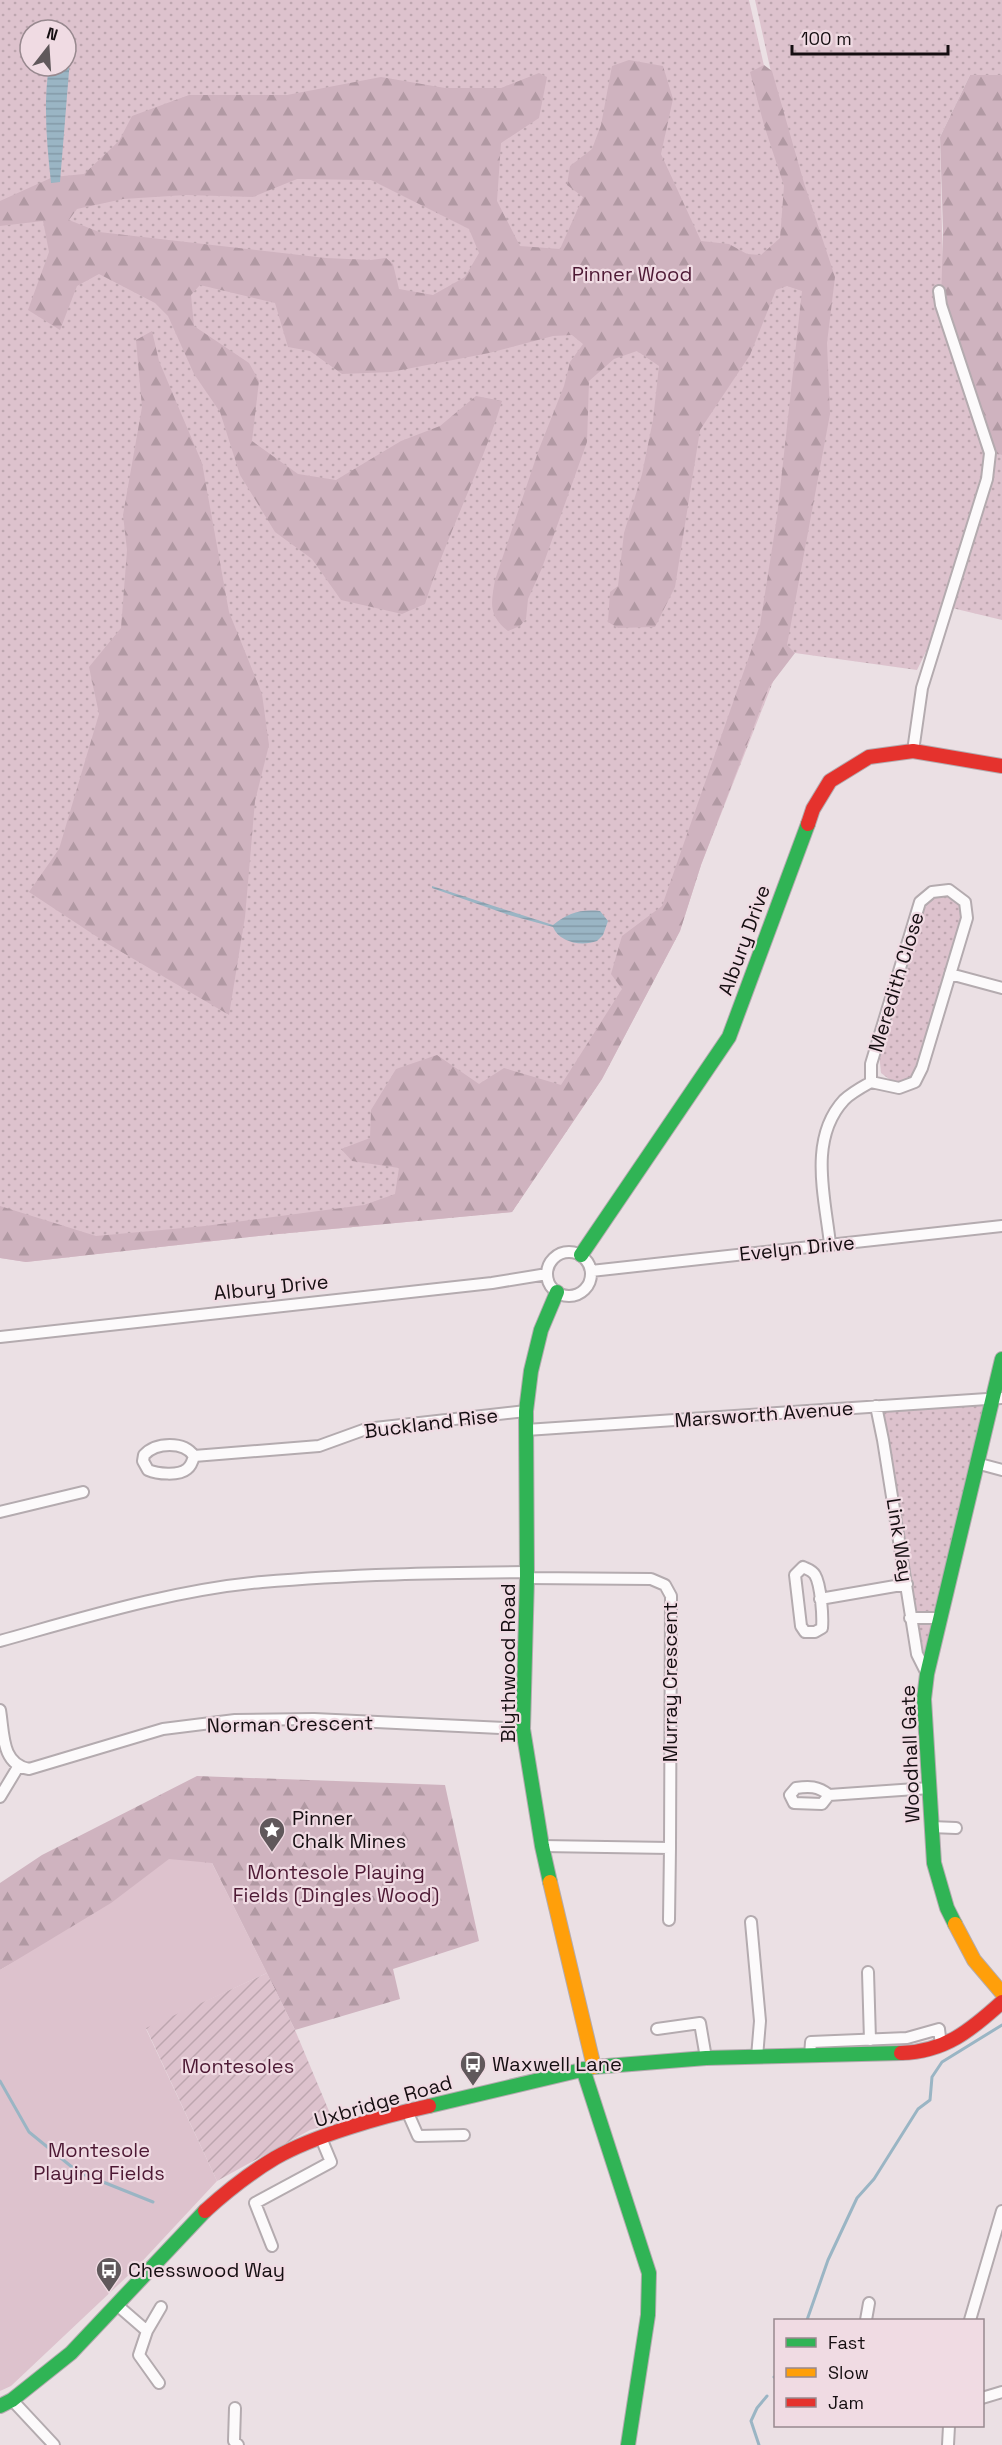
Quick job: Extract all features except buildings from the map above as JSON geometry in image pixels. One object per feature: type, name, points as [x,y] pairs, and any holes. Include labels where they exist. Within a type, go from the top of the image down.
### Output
[{"type":"street","points":[[913,751],[922,688],[987,479],[990,453],[939,291]]},
{"type":"street","name":"Albury Drive","points":[[581,1255],[729,1037],[813,809],[830,781],[869,757],[913,751],[1002,766]]},
{"type":"street","name":"Meredith Close","points":[[949,890],[965,902],[967,918],[922,1068],[915,1082],[899,1088],[871,1082],[871,1064],[920,903],[932,892],[949,890]]},
{"type":"street","points":[[950,974],[1002,988]]},
{"type":"street","points":[[830,1244],[820,1155],[827,1125],[844,1099],[871,1082]]},
{"type":"street","name":"Evelyn Drive","points":[[591,1271],[1002,1226]]},
{"type":"street","points":[[568,1251],[581,1255],[586,1259],[591,1271],[591,1280],[583,1291],[570,1296],[557,1292],[552,1287],[547,1274],[550,1261],[555,1256],[568,1251]]},
{"type":"street","name":"Albury Drive","points":[[0,1337],[547,1274]]},
{"type":"street","name":"Blythwood Road","points":[[557,1292],[539,1340],[531,1371],[526,1411],[527,1575],[523,1729],[542,1846],[589,2068]]},
{"type":"street","name":"Woodhall Gate","points":[[1002,1359],[997,1398],[976,1463],[927,1674],[924,1699],[934,1863],[947,1908],[974,1960],[1002,1993]]},
{"type":"street","name":"Marsworth Avenue","points":[[526,1430],[997,1398]]},
{"type":"street","name":"Link Way","points":[[876,1406],[907,1584],[910,1618],[917,1654],[927,1674]]},
{"type":"street","name":"Buckland Rise","points":[[194,1456],[319,1446],[366,1429],[526,1411]]},
{"type":"street","points":[[976,1463],[1002,1470]]},
{"type":"street","points":[[0,1512],[83,1492]]},
{"type":"street","points":[[803,1567],[810,1569],[815,1575],[820,1599],[822,1628],[814,1632],[805,1632],[801,1626],[797,1596],[795,1575],[798,1570],[803,1567]]},
{"type":"street","points":[[0,1641],[153,1599],[261,1582],[433,1573],[527,1575]]},
{"type":"street","name":"Murray Crescent","points":[[527,1575],[651,1579],[665,1585],[671,1596],[669,1920]]},
{"type":"street","points":[[820,1599],[907,1584]]},
{"type":"street","points":[[910,1618],[940,1618]]},
{"type":"street","points":[[0,1710],[8,1757],[18,1767],[0,1797]]},
{"type":"street","name":"Norman Crescent","points":[[18,1767],[29,1769],[163,1730],[235,1720],[314,1719],[523,1729]]},
{"type":"street","points":[[829,1795],[930,1788]]},
{"type":"street","points":[[932,1827],[956,1828]]},
{"type":"street","points":[[542,1846],[670,1848]]},
{"type":"street","points":[[751,1922],[760,2021],[756,2057]]},
{"type":"street","points":[[868,1972],[870,2040]]},
{"type":"street","name":"Uxbridge Road","points":[[6,2403],[71,2353],[192,2223],[233,2186],[277,2157],[321,2138],[407,2111],[589,2068],[706,2058],[912,2053],[941,2045],[968,2033],[1002,2002]]},
{"type":"street","points":[[657,2029],[700,2024],[706,2058]]},
{"type":"street","points":[[810,2056],[811,2042],[907,2038],[939,2029],[941,2045]]},
{"type":"street","points":[[589,2068],[649,2273],[648,2315],[628,2445]]},
{"type":"street","points":[[407,2111],[418,2136],[464,2135]]},
{"type":"street","points":[[272,2246],[255,2203],[332,2162],[321,2138]]},
{"type":"street","points":[[970,2319],[1002,2211]]},
{"type":"street","points":[[866,2319],[869,2303]]},
{"type":"street","points":[[117,2305],[147,2331]]},
{"type":"street","points":[[159,2383],[139,2355],[147,2331],[161,2307]]},
{"type":"street","points":[[984,2397],[1002,2392]]},
{"type":"street","points":[[6,2403],[54,2445]]},
{"type":"street","points":[[233,2444],[235,2408]]},
{"type":"street","points":[[948,2445],[949,2427]]},
{"type":"green space","points":[[0,0],[749,0],[765,70],[771,72],[755,0],[1002,0],[1002,75],[970,75],[940,137],[943,278],[990,453],[1002,455],[1002,620],[948,607],[917,670],[795,653],[787,646],[701,865],[680,931],[602,1079],[512,1212],[268,1235],[26,1262],[0,1258]]},
{"type":"green space","name":"Pinner Wood","points":[[629,60],[663,66],[673,99],[661,154],[701,241],[729,244],[747,254],[761,255],[780,238],[784,186],[750,72],[764,65],[772,71],[804,183],[835,277],[827,343],[830,414],[787,645],[795,653],[769,687],[701,865],[680,931],[602,1079],[512,1212],[268,1235],[26,1262],[0,1258],[0,1206],[96,1236],[205,1226],[364,1205],[395,1194],[399,1168],[352,1161],[341,1149],[370,1138],[371,1110],[396,1069],[437,1055],[479,1084],[504,1068],[561,1085],[622,989],[611,974],[622,936],[662,906],[760,625],[777,517],[802,291],[787,286],[776,290],[750,355],[700,430],[675,587],[655,627],[618,628],[608,622],[610,592],[618,586],[624,533],[642,474],[653,420],[659,366],[637,351],[614,359],[589,381],[587,442],[542,568],[528,599],[526,619],[520,626],[508,631],[494,614],[495,580],[539,449],[564,386],[570,362],[583,344],[572,335],[553,336],[489,353],[391,372],[342,374],[310,351],[288,347],[275,303],[200,285],[191,295],[194,326],[249,363],[259,381],[252,441],[298,474],[336,480],[401,441],[440,426],[476,396],[502,401],[425,604],[402,614],[341,600],[312,559],[275,532],[240,475],[220,412],[194,374],[168,316],[155,303],[99,274],[77,286],[60,330],[28,310],[49,252],[43,221],[0,226],[0,201],[53,177],[84,174],[119,141],[132,116],[189,95],[287,95],[381,77],[445,88],[501,88],[539,73],[547,77],[539,118],[501,143],[497,201],[520,246],[560,249],[583,197],[567,185],[570,166],[592,149],[601,125],[612,66]],"holes":[[[297,179],[371,180],[469,229],[479,253],[465,277],[433,295],[399,289],[393,264],[386,258],[371,260],[326,258],[99,232],[69,220],[77,209],[123,199],[186,195],[253,197]]]},
{"type":"green space","points":[[970,75],[1002,75],[1002,455],[990,453],[941,305],[943,230],[940,137]]},
{"type":"green space","points":[[152,331],[159,361],[202,463],[229,612],[262,694],[269,745],[255,801],[245,917],[229,1015],[108,944],[29,892],[59,849],[99,714],[89,667],[121,628],[127,550],[123,515],[142,407],[136,340]]},
{"type":"green space","points":[[948,895],[960,903],[962,916],[915,1072],[907,1080],[893,1082],[881,1073],[879,1053],[924,905],[934,896]]},
{"type":"green space","points":[[993,1398],[927,1674],[917,1654],[876,1406]]},
{"type":"green space","name":"Montesole Playing Fields (Dingles Wood)","points":[[197,1776],[445,1785],[479,1941],[393,1969],[400,1999],[295,2030],[212,1863],[96,1916],[0,1970],[0,1883],[42,1855]]},
{"type":"green space","name":"Montesole Playing Fields","points":[[169,1859],[212,1863],[267,1973],[146,2029],[217,2181],[135,2269],[11,2386],[0,2391],[0,1970],[111,1903]]},
{"type":"green space","name":"Montesoles","points":[[267,1973],[295,2030],[334,2123],[310,2130],[217,2181],[146,2028]]},
{"type":"water","points":[[47,78],[68,78],[60,182],[51,183],[46,125]]},
{"type":"water","points":[[432,886],[553,925],[564,917],[580,911],[600,911],[608,921],[603,935],[597,941],[571,942],[560,936],[553,927],[509,915],[432,888]]},
{"type":"waterway","points":[[807,2319],[828,2260],[857,2198],[874,2179],[918,2109],[930,2100],[932,2077],[942,2062],[1002,2025]]},
{"type":"waterway","points":[[0,2081],[29,2132],[78,2172],[153,2202]]},
{"type":"waterway","points":[[759,2445],[751,2421],[757,2408],[767,2396]]},
{"type":"traffic: fast","points":[[581,1255],[729,1037],[808,824]]},
{"type":"traffic: fast","points":[[550,1882],[523,1729],[527,1578],[526,1411],[531,1371],[541,1330],[557,1292]]},
{"type":"traffic: fast","points":[[955,1924],[947,1908],[934,1863],[924,1699],[927,1674],[1002,1359]]},
{"type":"traffic: fast","points":[[429,2106],[594,2067],[706,2058],[901,2053]]},
{"type":"traffic: fast","points":[[583,2069],[649,2273],[648,2315],[628,2445]]},
{"type":"traffic: fast","points":[[0,2406],[12,2400],[71,2353],[205,2211]]},
{"type":"traffic: slow","points":[[550,1882],[594,2067]]},
{"type":"traffic: slow","points":[[955,1924],[974,1960],[1002,1993]]},
{"type":"traffic: jam","points":[[808,824],[813,809],[830,781],[869,757],[913,751],[1002,766]]},
{"type":"traffic: jam","points":[[901,2053],[931,2049],[956,2038],[1002,2002]]},
{"type":"traffic: jam","points":[[205,2211],[248,2176],[291,2150],[350,2127],[429,2106]]},
{"type":"place","name":"Pinner Chalk Mines","points":[[272,1853]]},
{"type":"place","name":"Waxwell Lane","points":[[473,2087]]},
{"type":"place","name":"Chesswood Way","points":[[109,2293]]}]
